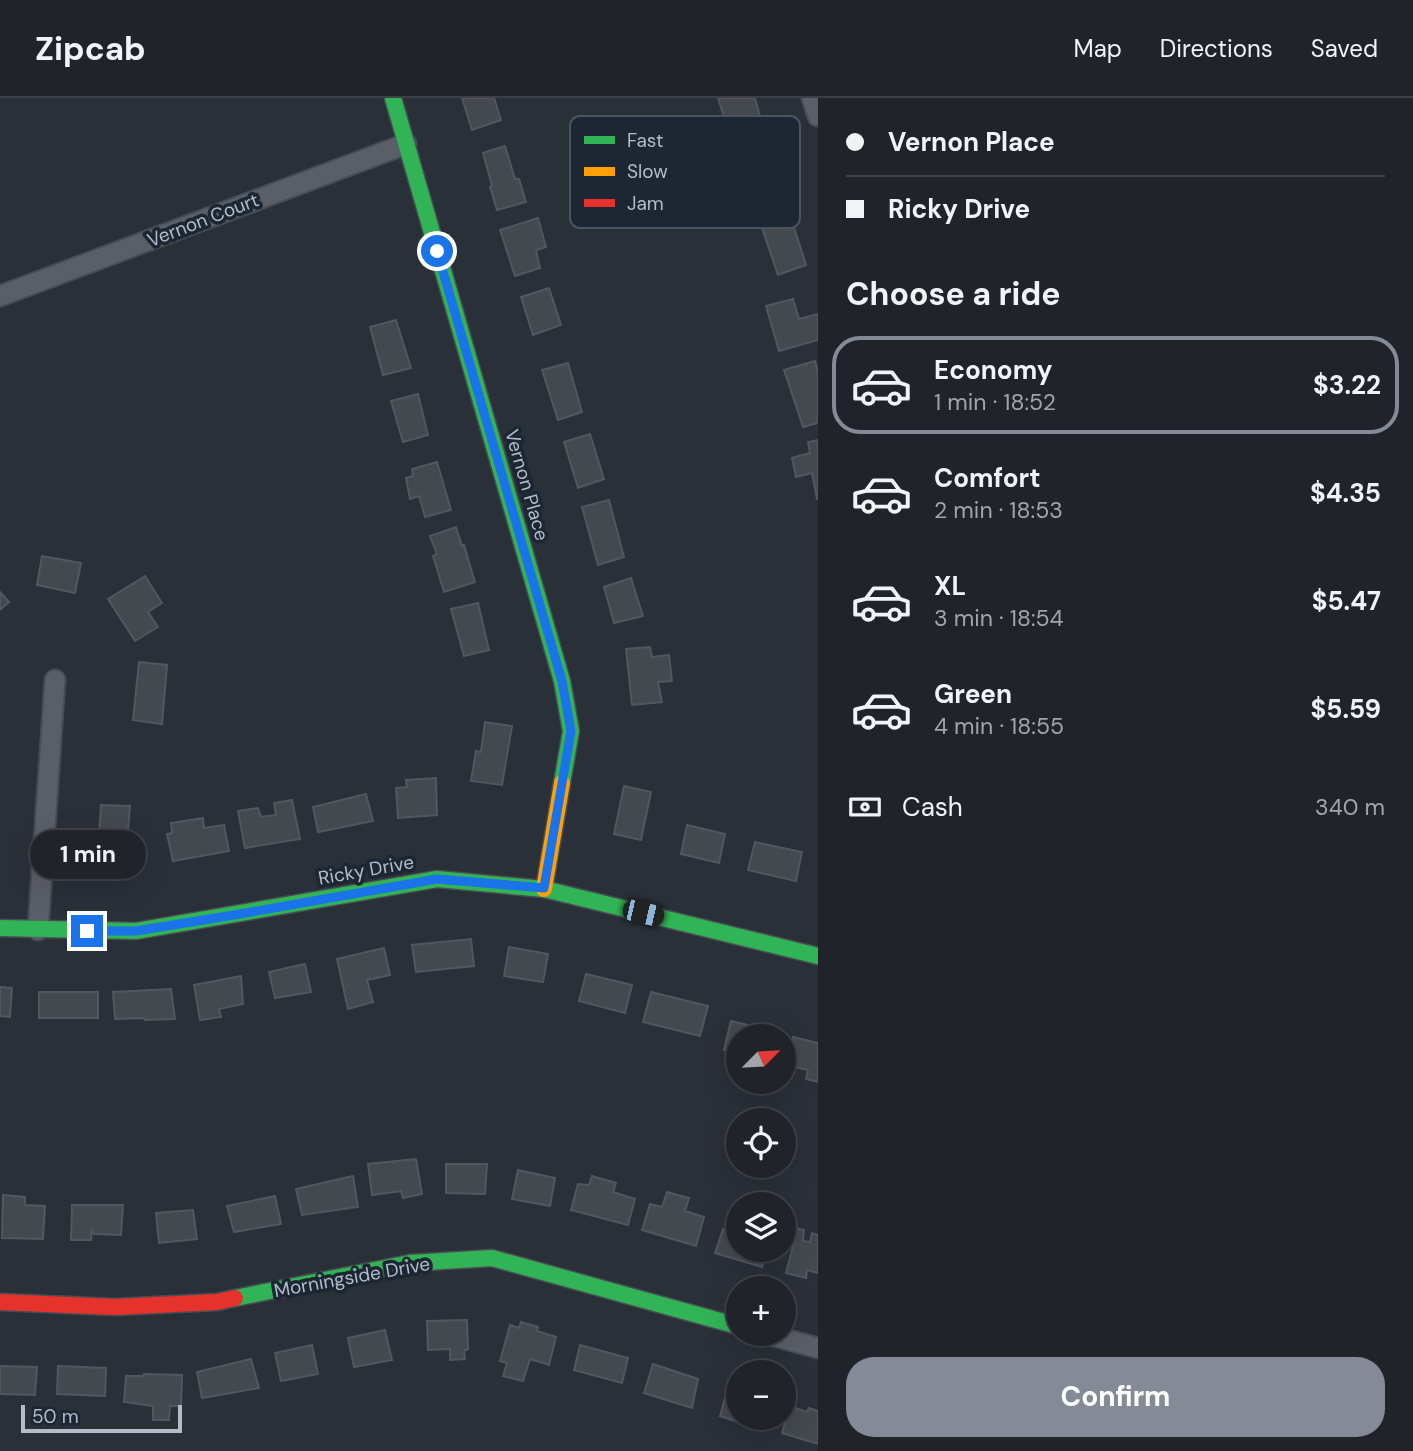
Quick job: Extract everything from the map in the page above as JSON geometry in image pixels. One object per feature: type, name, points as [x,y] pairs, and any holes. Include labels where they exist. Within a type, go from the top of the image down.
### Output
[{"type":"street","name":"Vernon Place","points":[[393,98],[562,681],[571,731],[544,888]]},
{"type":"street","points":[[813,98],[818,116]]},
{"type":"street","name":"Vernon Court","points":[[0,296],[406,144]]},
{"type":"street","points":[[38,930],[55,680]]},
{"type":"street","name":"Ricky Drive","points":[[0,928],[136,931],[437,879],[544,888],[818,956]]},
{"type":"street","name":"Morningside Drive","points":[[0,1303],[115,1307],[217,1302],[410,1263],[492,1258],[726,1323]]},
{"type":"street","points":[[796,1342],[818,1348]]},
{"type":"building","points":[[462,98],[494,98],[501,120],[472,130]]},
{"type":"building","points":[[718,98],[755,98],[760,116],[724,116]]},
{"type":"building","points":[[505,146],[515,179],[519,179],[526,202],[497,210],[483,153]]},
{"type":"building","points":[[538,218],[546,247],[536,250],[540,268],[515,276],[500,230]]},
{"type":"building","points":[[762,228],[794,228],[806,265],[778,275]]},
{"type":"building","points":[[549,288],[561,325],[533,335],[521,297]]},
{"type":"building","points":[[793,299],[799,319],[818,314],[818,340],[779,351],[766,306]]},
{"type":"building","points":[[396,320],[411,368],[383,375],[370,327]]},
{"type":"building","points":[[815,361],[818,372],[818,423],[803,427],[784,370]]},
{"type":"building","points":[[568,363],[582,412],[558,420],[542,370]]},
{"type":"building","points":[[418,394],[428,435],[403,442],[391,401]]},
{"type":"building","points":[[590,434],[604,479],[578,488],[564,442]]},
{"type":"building","points":[[818,440],[817,499],[812,473],[796,477],[792,458],[810,453],[808,442]]},
{"type":"building","points":[[437,462],[451,510],[425,517],[419,496],[410,499],[406,478],[413,476],[412,469]]},
{"type":"building","points":[[609,500],[624,557],[598,565],[582,507]]},
{"type":"building","points":[[456,527],[475,582],[444,592],[433,556],[437,554],[430,536]]},
{"type":"building","points":[[42,556],[81,563],[75,593],[37,585]]},
{"type":"building","points":[[145,576],[162,603],[148,612],[158,627],[135,641],[108,599]]},
{"type":"building","points":[[631,578],[643,616],[614,623],[604,587]]},
{"type":"building","points":[[0,592],[9,602],[0,610]]},
{"type":"building","points":[[478,603],[489,650],[464,656],[451,609]]},
{"type":"building","points":[[650,647],[652,657],[669,655],[672,681],[658,682],[662,702],[632,705],[626,649]]},
{"type":"building","points":[[139,662],[167,665],[162,724],[133,720]]},
{"type":"building","points":[[485,722],[512,726],[502,785],[471,781],[476,751],[481,752]]},
{"type":"building","points":[[436,778],[437,815],[398,818],[396,788],[407,787],[406,780]]},
{"type":"building","points":[[624,786],[651,792],[641,840],[614,834]]},
{"type":"building","points":[[366,794],[373,821],[318,832],[313,807]]},
{"type":"building","points":[[292,800],[300,839],[245,848],[238,811],[258,808],[261,817],[276,815],[274,803]]},
{"type":"building","points":[[101,805],[130,806],[125,863],[97,862]]},
{"type":"building","points":[[203,818],[204,828],[224,825],[229,851],[173,861],[167,834],[172,833],[171,823]]},
{"type":"building","points":[[687,825],[725,834],[719,863],[681,854]]},
{"type":"building","points":[[755,842],[802,852],[796,881],[748,870]]},
{"type":"building","points":[[471,939],[474,966],[416,972],[412,945]]},
{"type":"building","points":[[509,947],[548,954],[543,982],[504,976]]},
{"type":"building","points":[[384,948],[390,975],[367,980],[373,1002],[348,1009],[337,959]]},
{"type":"building","points":[[305,964],[311,992],[275,998],[269,972]]},
{"type":"building","points":[[586,974],[632,985],[625,1013],[579,1001]]},
{"type":"building","points":[[241,976],[243,1004],[219,1009],[221,1017],[200,1020],[194,985]]},
{"type":"building","points":[[0,987],[12,988],[10,1017],[0,1016]]},
{"type":"building","points":[[171,989],[175,1019],[115,1019],[113,992]]},
{"type":"building","points":[[39,992],[98,992],[98,1018],[39,1018]]},
{"type":"building","points":[[651,992],[708,1006],[700,1036],[643,1022]]},
{"type":"building","points":[[796,1038],[818,1043],[818,1082],[806,1079],[808,1070],[796,1067]]},
{"type":"building","points":[[416,1159],[422,1194],[403,1198],[401,1191],[372,1195],[368,1164]]},
{"type":"building","points":[[446,1164],[487,1164],[485,1194],[446,1193]]},
{"type":"building","points":[[518,1170],[555,1178],[550,1206],[512,1199]]},
{"type":"building","points":[[353,1176],[358,1207],[302,1215],[296,1189]]},
{"type":"building","points":[[592,1176],[616,1183],[613,1192],[635,1199],[628,1225],[571,1210],[578,1184],[589,1185]]},
{"type":"building","points":[[667,1192],[689,1198],[685,1211],[704,1217],[696,1246],[642,1230],[650,1204],[662,1207]]},
{"type":"building","points":[[3,1195],[25,1197],[25,1205],[45,1206],[43,1239],[2,1238]]},
{"type":"building","points":[[275,1196],[281,1224],[234,1232],[227,1206]]},
{"type":"building","points":[[72,1205],[123,1205],[121,1235],[94,1234],[92,1230],[91,1240],[71,1240]]},
{"type":"building","points":[[193,1210],[197,1239],[159,1243],[156,1213]]},
{"type":"building","points":[[796,1228],[804,1230],[803,1241],[810,1242],[812,1233],[818,1235],[818,1273],[807,1270],[806,1278],[786,1273],[789,1262],[796,1262]]},
{"type":"building","points":[[723,1229],[726,1230],[726,1256],[715,1253]]},
{"type":"building","points":[[745,1262],[763,1262],[762,1267]]},
{"type":"building","points":[[467,1320],[468,1349],[464,1351],[465,1359],[450,1360],[450,1349],[428,1350],[427,1321]]},
{"type":"building","points":[[521,1322],[538,1327],[537,1331],[556,1337],[549,1365],[530,1359],[523,1381],[503,1376],[507,1363],[500,1361],[510,1325],[519,1328]]},
{"type":"building","points":[[385,1330],[392,1360],[354,1367],[348,1338]]},
{"type":"building","points":[[312,1345],[318,1374],[281,1381],[275,1353]]},
{"type":"building","points":[[580,1345],[628,1358],[622,1383],[574,1370]]},
{"type":"building","points":[[251,1359],[259,1388],[202,1398],[197,1372]]},
{"type":"building","points":[[653,1364],[698,1379],[692,1408],[644,1393]]},
{"type":"building","points":[[0,1366],[37,1367],[35,1395],[0,1394]]},
{"type":"building","points":[[58,1366],[106,1368],[105,1396],[57,1394]]},
{"type":"building","points":[[182,1375],[181,1406],[170,1406],[169,1420],[153,1420],[153,1406],[124,1402],[126,1376]]},
{"type":"building","points":[[726,1394],[726,1418],[720,1416]]},
{"type":"building","points":[[796,1408],[807,1412],[809,1408],[818,1411],[818,1444],[782,1433],[783,1430],[796,1430]]},
{"type":"traffic: fast","points":[[393,98],[562,681],[571,731],[562,783]]},
{"type":"traffic: fast","points":[[0,928],[136,931],[437,879],[544,889],[818,956]]},
{"type":"traffic: fast","points":[[235,1298],[410,1263],[492,1258],[726,1323]]},
{"type":"traffic: slow","points":[[544,889],[562,783]]},
{"type":"traffic: jam","points":[[0,1302],[115,1307],[217,1302],[235,1298]]},
{"type":"route","points":[[87,931],[136,931],[437,879],[544,888],[571,731],[562,681],[437,251]]}]
